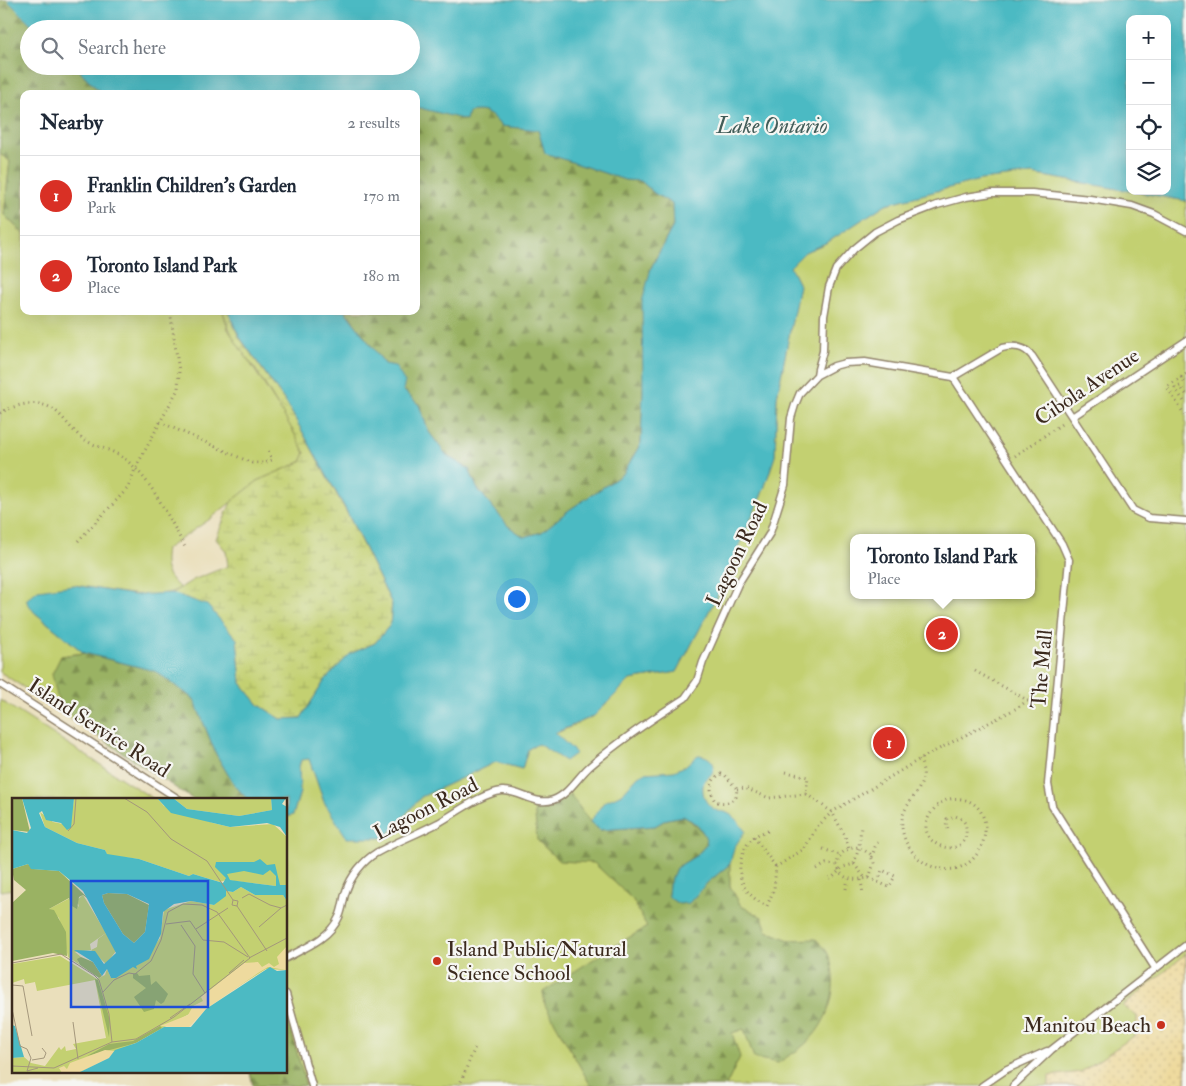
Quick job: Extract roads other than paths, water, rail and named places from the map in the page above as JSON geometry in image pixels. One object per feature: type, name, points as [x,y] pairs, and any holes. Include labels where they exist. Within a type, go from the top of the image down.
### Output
[{"type":"lane","points":[[817,375],[822,351],[824,316],[829,287],[836,269],[854,249],[875,232],[937,205],[966,197],[992,193],[1032,193],[1090,199],[1132,206],[1154,214],[1186,231]]},
{"type":"lane","name":"Cibola Avenue","points":[[1072,417],[1186,341]]},
{"type":"lane","points":[[817,375],[834,366],[852,362],[865,362],[953,377],[1001,349],[1009,346],[1020,347],[1032,356],[1133,510],[1141,516],[1154,520],[1186,520]]},
{"type":"lane","name":"Lagoon Road","points":[[288,957],[314,943],[328,932],[339,917],[346,890],[351,880],[363,864],[375,854],[438,823],[483,797],[501,791],[515,792],[531,800],[554,800],[568,790],[589,767],[618,744],[685,698],[693,690],[703,662],[738,584],[770,533],[785,485],[791,418],[794,405],[800,393],[817,375]]},
{"type":"lane","name":"The Mall","points":[[953,377],[1062,544],[1069,560],[1048,784],[1052,806],[1155,968]]},
{"type":"lane","name":"Island Service Road","points":[[0,684],[177,798]]},
{"type":"lane","points":[[1013,1086],[1051,1050],[1186,945]]},
{"type":"lane","points":[[288,1001],[312,1086]]},
{"type":"lane","points":[[982,1086],[1007,1069],[1051,1050]]},
{"type":"water","name":"Lake Ontario","points":[[7,0],[1186,0],[1186,201],[1154,195],[1171,195],[1171,15],[1126,15],[1126,190],[1032,174],[980,180],[886,204],[828,242],[805,252],[790,267],[799,285],[777,397],[775,456],[764,489],[717,596],[677,672],[630,680],[594,716],[555,733],[576,753],[565,761],[538,744],[528,749],[522,769],[496,762],[421,797],[385,838],[347,838],[324,802],[309,759],[301,760],[299,767],[300,792],[293,815],[288,816],[288,798],[246,798],[233,783],[216,754],[194,699],[155,671],[84,653],[34,612],[26,600],[38,590],[74,585],[134,595],[172,593],[207,605],[237,639],[241,683],[259,705],[281,719],[301,718],[325,680],[350,654],[375,643],[390,625],[392,604],[346,510],[287,404],[239,336],[230,315],[348,315],[385,364],[395,366],[405,382],[403,390],[419,405],[429,432],[447,456],[469,469],[477,488],[508,526],[524,537],[542,532],[569,510],[623,474],[641,443],[643,391],[642,302],[651,268],[673,226],[672,204],[654,193],[641,181],[625,180],[545,153],[538,130],[501,126],[487,113],[479,111],[468,112],[466,120],[420,108],[420,90],[98,90],[84,75],[420,75],[420,20],[27,20]]},
{"type":"water","points":[[698,755],[711,760],[714,766],[712,773],[703,784],[703,794],[706,801],[716,810],[731,815],[745,831],[734,848],[730,864],[707,883],[689,903],[679,904],[668,895],[669,885],[676,868],[697,855],[707,844],[702,831],[696,825],[685,816],[667,819],[655,826],[600,830],[590,822],[604,802],[622,794],[638,776],[644,773],[674,771],[685,766]]},
{"type":"place","name":"Toronto Island Park","points":[[942,634]]},
{"type":"place","name":"Franklin Children's Garden","points":[[889,743]]},
{"type":"place","name":"Island Public/Natural Science School","points":[[437,961]]},
{"type":"place","name":"Manitou Beach","points":[[1161,1025]]}]
